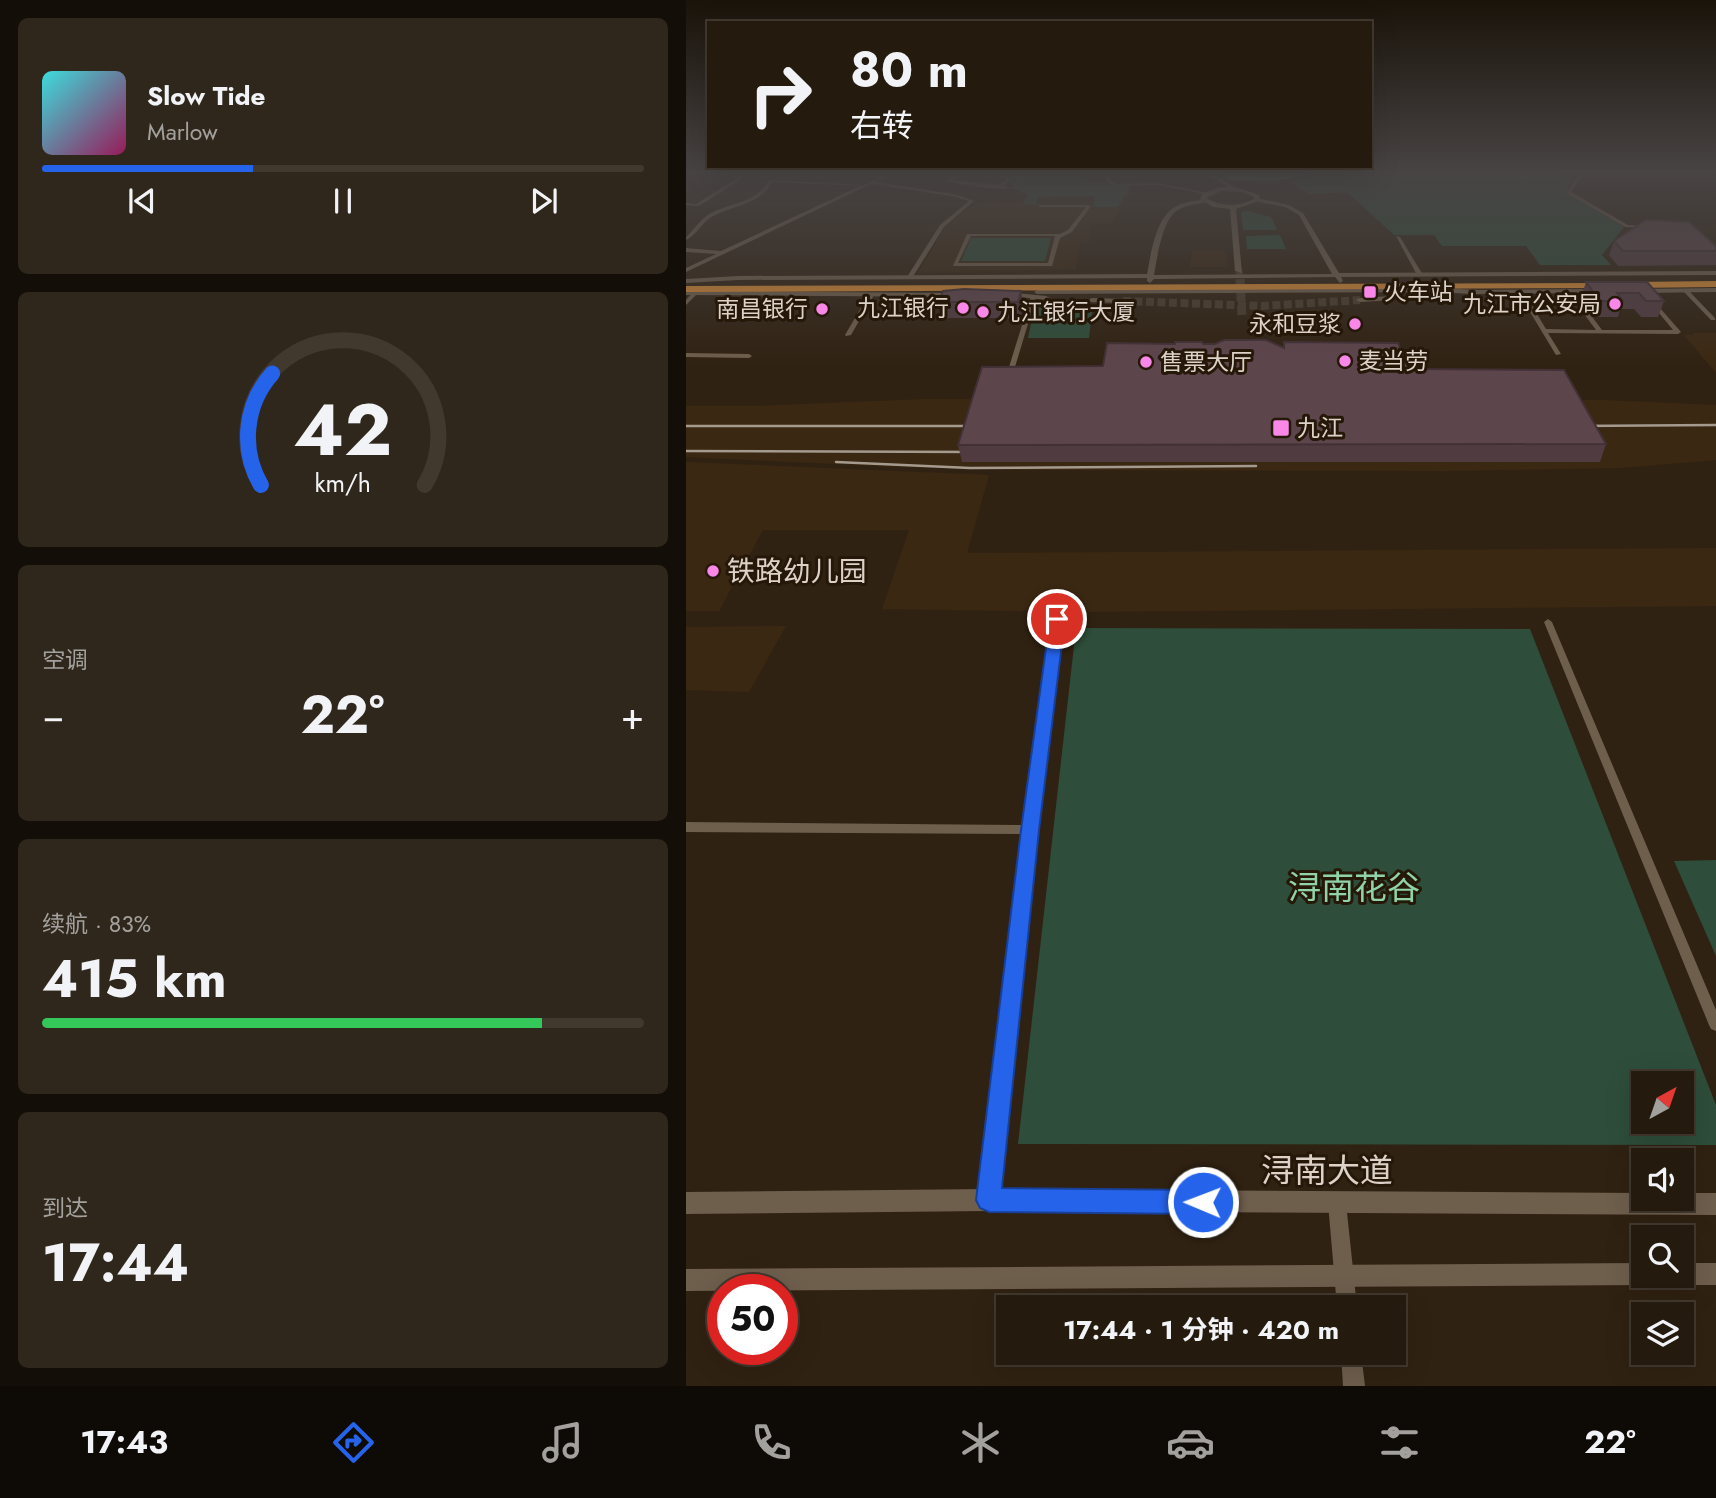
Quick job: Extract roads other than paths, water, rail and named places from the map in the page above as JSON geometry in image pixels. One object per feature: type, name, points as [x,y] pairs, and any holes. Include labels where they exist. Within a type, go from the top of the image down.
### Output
[{"type":"highway","points":[[688,288],[1150,279],[1716,281]]},
{"type":"highway","points":[[995,284],[1074,289],[1533,286],[1684,288],[1716,281]]},
{"type":"main road","points":[[1236,238],[1239,271]]},
{"type":"main road","name":"浔南大道","points":[[686,1203],[989,1200],[1716,1204]]},
{"type":"main road","points":[[1694,1274],[1716,1274]]},
{"type":"main road","points":[[686,1280],[1631,1275]]},
{"type":"street","points":[[686,270],[755,238]]},
{"type":"street","points":[[910,277],[935,238]]},
{"type":"street","points":[[967,238],[955,265],[1050,265],[1057,238]]},
{"type":"street","points":[[1150,279],[1160,238]]},
{"type":"street","points":[[1315,238],[1339,278],[1716,273]]},
{"type":"street","points":[[1398,238],[1420,275]]},
{"type":"street","points":[[686,250],[722,253]]},
{"type":"street","points":[[994,265],[995,284]]},
{"type":"street","points":[[995,284],[1004,265]]},
{"type":"street","points":[[1639,280],[1661,273]]},
{"type":"street","points":[[688,288],[738,278],[910,277],[995,284],[1035,294],[1123,301]]},
{"type":"street","points":[[688,288],[871,295],[995,284]]},
{"type":"street","points":[[1533,286],[1568,291],[1600,331]]},
{"type":"street","points":[[686,303],[688,288]]},
{"type":"street","points":[[1684,288],[1713,319]]},
{"type":"street","points":[[1619,291],[1684,288],[1716,290]]},
{"type":"street","points":[[1035,294],[1074,289]]},
{"type":"street","points":[[1035,294],[1607,291]]},
{"type":"street","points":[[1544,331],[1678,332],[1643,291]]},
{"type":"street","points":[[1360,300],[1479,292]]},
{"type":"street","points":[[1521,292],[1558,354]]},
{"type":"street","points":[[1012,367],[1035,294]]},
{"type":"street","points":[[848,335],[871,295]]},
{"type":"street","points":[[686,355],[749,356]]},
{"type":"street","points":[[989,1200],[1030,830],[1057,619]]},
{"type":"street","points":[[1548,622],[1716,1025]]},
{"type":"street","points":[[686,827],[1030,830]]},
{"type":"street","points":[[1337,1203],[1345,1295]]},
{"type":"street","points":[[1352,1365],[1354,1386]]},
{"type":"tunnel","points":[[1239,271],[1240,280]]},
{"type":"tunnel","points":[[1240,279],[1242,315]]},
{"type":"tunnel","points":[[1123,301],[1262,306],[1360,300]]},
{"type":"railway","points":[[1575,426],[1716,425]]},
{"type":"railway","points":[[686,426],[983,426]]},
{"type":"railway","points":[[686,451],[980,452]]},
{"type":"railway","points":[[836,462],[970,468],[1256,466]]},
{"type":"place","name":"火车站","points":[[1370,292]]},
{"type":"place","name":"九江市公安局","points":[[1615,304]]},
{"type":"place","name":"九江银行","points":[[963,308]]},
{"type":"place","name":"南昌银行","points":[[822,309]]},
{"type":"place","name":"九江银行大厦","points":[[983,312]]},
{"type":"place","name":"永和豆浆","points":[[1355,324]]},
{"type":"place","name":"麦当劳","points":[[1345,361]]},
{"type":"place","name":"售票大厅","points":[[1146,362]]},
{"type":"place","name":"九江","points":[[1281,428]]},
{"type":"place","name":"铁路幼儿园","points":[[713,571]]},
{"type":"park label","name":"浔南花谷","points":[[1354,887]]}]
